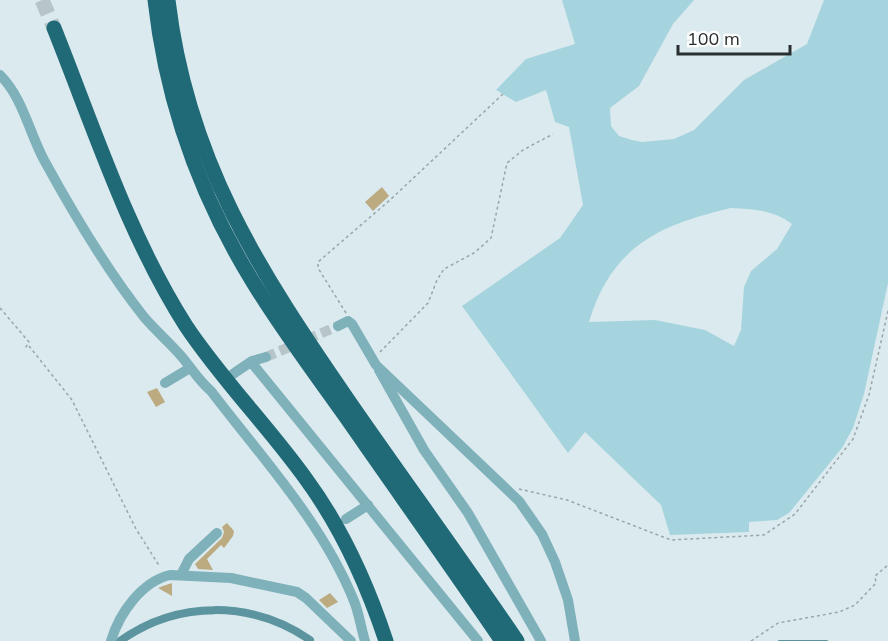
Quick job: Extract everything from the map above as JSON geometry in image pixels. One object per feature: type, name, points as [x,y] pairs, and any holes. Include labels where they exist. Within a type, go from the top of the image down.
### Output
[{"type":"highway","points":[[155,0],[166,70],[187,143],[200,178],[235,250],[280,324],[502,641]]},
{"type":"highway","points":[[168,0],[179,67],[198,134],[214,178],[243,237],[305,339],[517,641]]},
{"type":"highway","points":[[54,28],[161,284],[206,354],[306,479],[340,532],[366,585],[386,641]]},
{"type":"highway","points":[[267,430],[288,446],[328,502],[374,590],[392,641]]},
{"type":"street","points":[[0,75],[18,100],[35,144],[63,195],[115,276],[145,317],[190,368],[215,388],[323,533],[354,601],[365,641]]},
{"type":"street","points":[[343,324],[352,324],[415,435],[468,513],[541,641]]},
{"type":"street","points":[[233,374],[251,362],[266,357]]},
{"type":"street","points":[[251,362],[478,641]]},
{"type":"street","points":[[376,363],[513,492],[542,534],[555,562],[568,600],[576,641]]},
{"type":"street","points":[[165,383],[190,368]]},
{"type":"street","points":[[345,519],[368,505]]},
{"type":"street","points":[[181,575],[189,559],[217,533]]},
{"type":"street","points":[[111,641],[124,611],[138,596],[165,576],[181,575],[260,582],[297,592],[351,641]]},
{"type":"path","points":[[343,324],[349,316],[318,268],[318,262],[390,200],[503,94]]},
{"type":"path","points":[[376,363],[428,303],[444,269],[474,253],[491,238],[507,163],[529,146],[553,134]]},
{"type":"path","points":[[0,308],[29,342],[24,350]]},
{"type":"path","points":[[513,492],[525,489],[567,500],[671,540],[764,536],[795,514],[853,439],[869,395],[888,311]]},
{"type":"path","points":[[29,346],[72,400],[136,529],[165,576]]},
{"type":"path","points":[[751,641],[778,623],[830,614],[855,605],[876,584],[875,576],[888,565]]},
{"type":"shaded area","points":[[562,0],[694,0],[673,24],[639,86],[610,108],[611,126],[619,136],[642,142],[674,139],[694,130],[744,80],[807,44],[824,0],[888,0],[888,283],[864,394],[853,428],[842,448],[789,513],[777,520],[749,522],[749,532],[670,535],[661,505],[585,432],[568,453],[462,306],[560,238],[583,205],[569,127],[555,122],[546,90],[516,102],[496,90],[526,59],[575,44]],"holes":[[[731,208],[771,213],[792,224],[777,249],[751,271],[744,287],[741,330],[734,346],[705,330],[655,320],[589,322],[599,296],[611,275],[625,257],[642,243],[682,222]]]},
{"type":"building","points":[[382,187],[389,196],[373,211],[365,202]]},
{"type":"building","points":[[157,388],[165,402],[156,407],[147,392]]},
{"type":"building","points":[[227,523],[234,531],[233,536],[224,548],[221,545],[207,559],[213,570],[198,569],[195,564],[222,538],[224,532],[222,527]]},
{"type":"building","points":[[172,583],[172,596],[158,588],[163,586]]},
{"type":"building","points":[[330,593],[338,602],[327,608],[319,600]]},
{"type":"waterway","points":[[120,641],[166,618],[190,612],[215,610],[239,612],[264,618],[288,627],[310,640]]},
{"type":"waterway","points":[[779,641],[827,641]]},
{"type":"tunnel","points":[[42,0],[54,28]]},
{"type":"tunnel","points":[[266,357],[338,326]]}]
